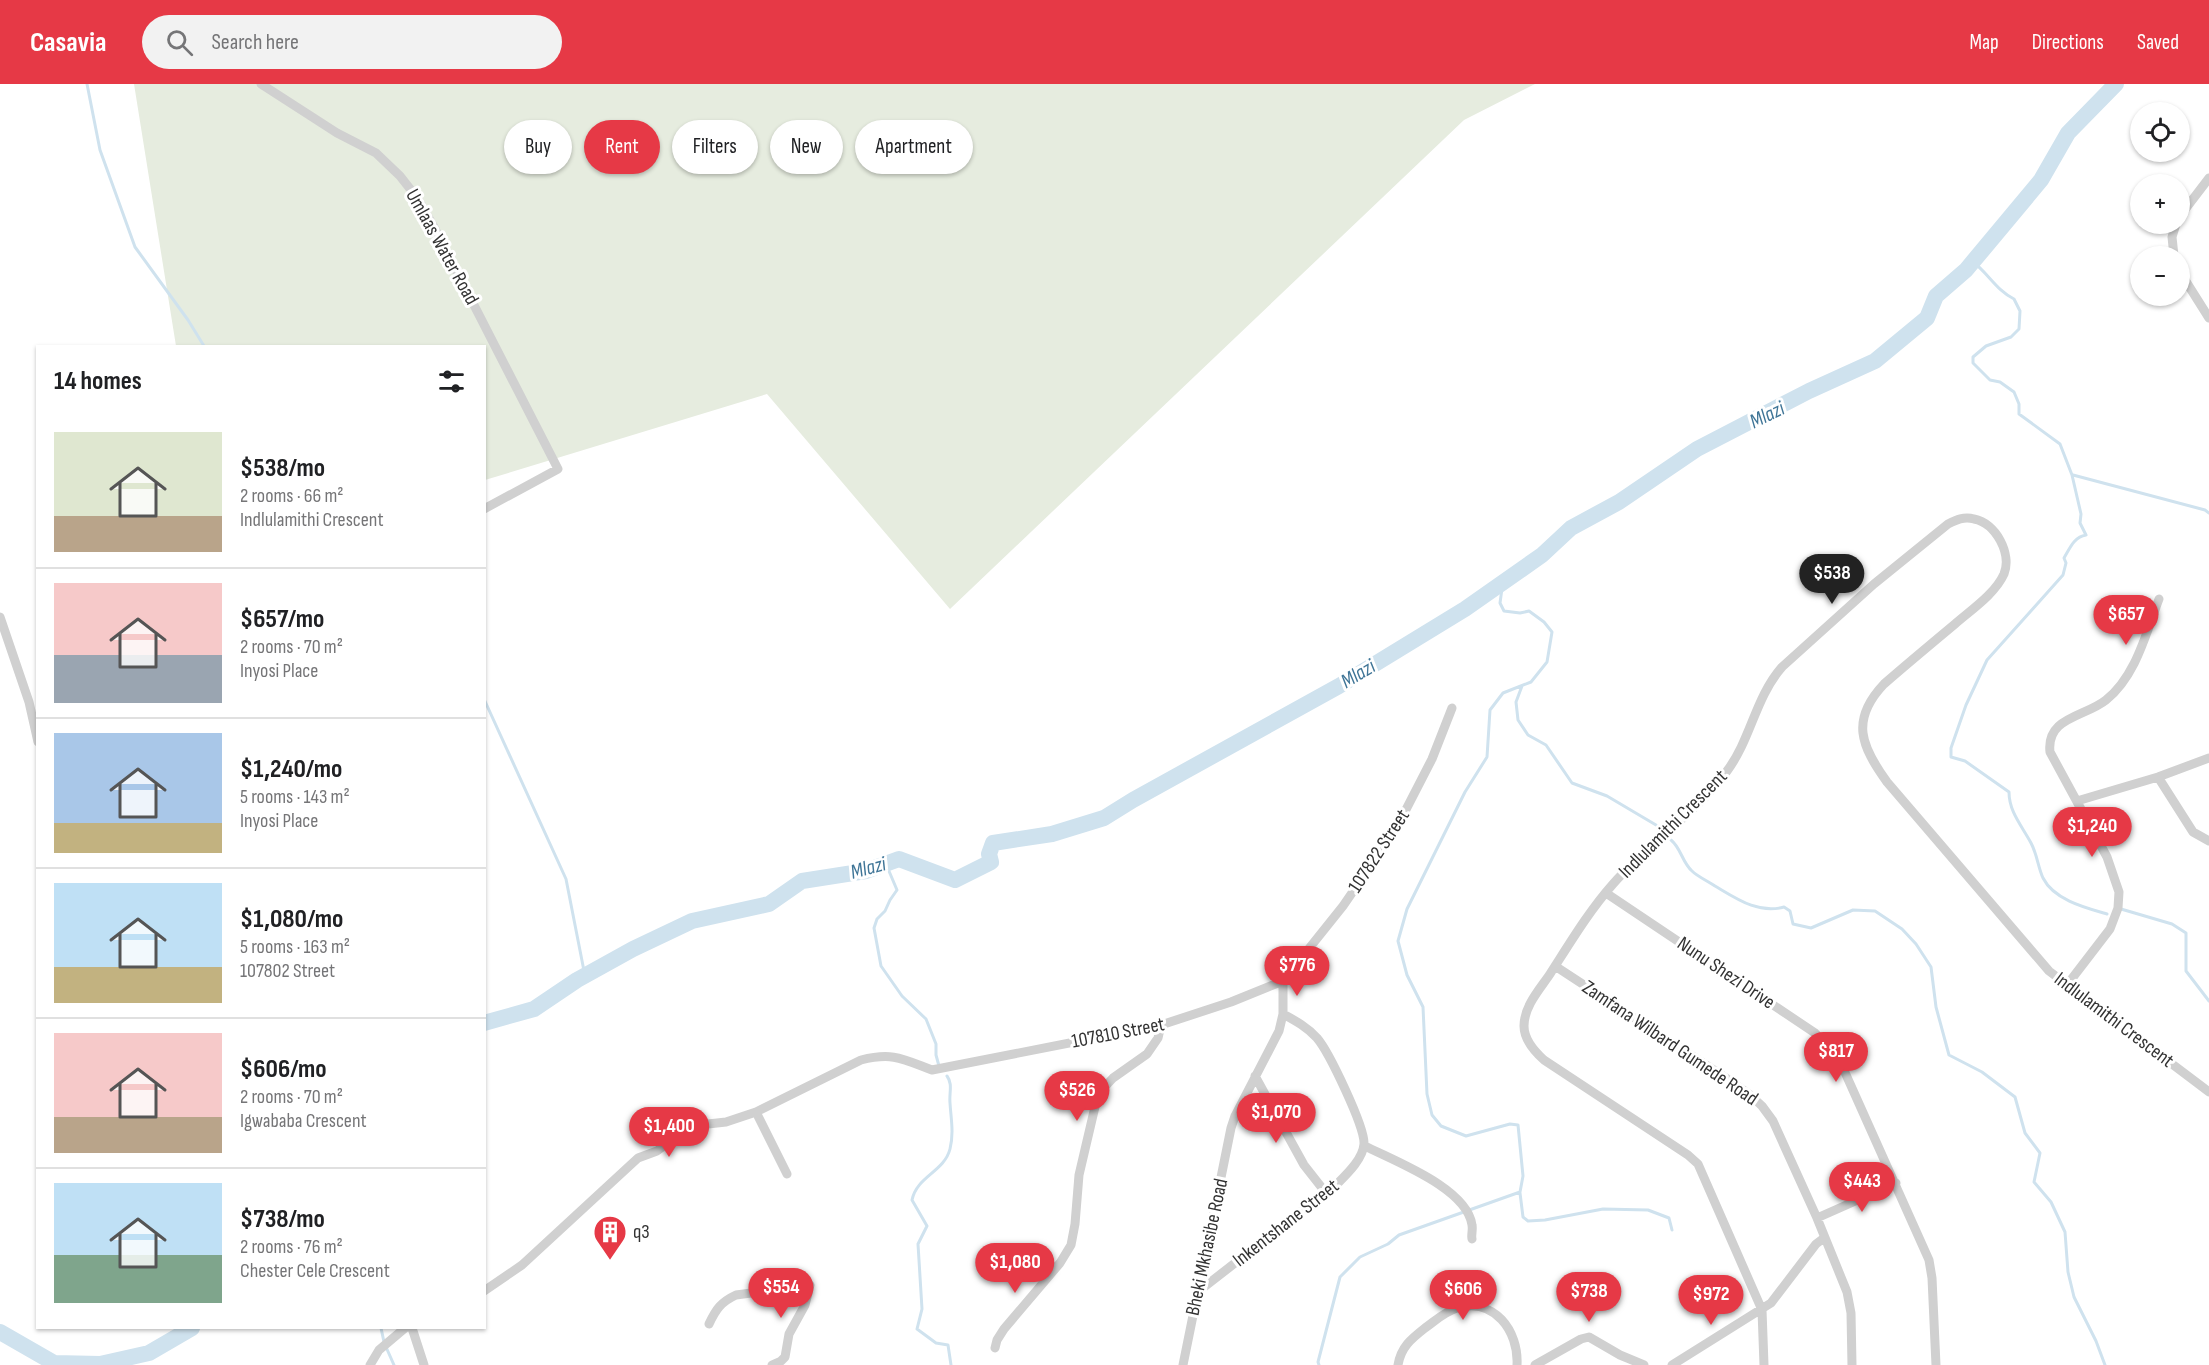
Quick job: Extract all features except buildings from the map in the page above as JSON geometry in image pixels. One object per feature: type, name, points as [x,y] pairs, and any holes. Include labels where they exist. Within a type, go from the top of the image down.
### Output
[{"type":"street","name":"Umlaas Water Road","points":[[261,84],[337,133],[376,153],[400,176],[418,199],[558,469],[486,508]]},
{"type":"street","points":[[2190,203],[2209,178]]},
{"type":"street","points":[[2190,288],[2209,318]]},
{"type":"street","name":"Indlulamithi Crescent","points":[[1764,1365],[1762,1310],[1698,1164],[1534,1052],[1527,1041],[1524,1029],[1528,1008],[1606,893],[1644,853],[1710,792],[1728,771],[1741,747],[1763,693],[1782,667],[1874,584],[1956,520],[1971,518],[1989,526],[1999,538],[2006,556],[2004,574],[1997,586],[1979,603],[1873,695],[1862,722],[1863,741],[1868,754],[1887,782],[2049,971],[2209,1092]]},
{"type":"street","points":[[2067,986],[2110,929],[2118,908],[2119,892],[2107,857],[2050,752],[2050,737],[2059,726],[2105,702],[2117,690],[2129,674],[2159,599]]},
{"type":"street","points":[[0,617],[29,702],[36,733]]},
{"type":"street","name":"107822 Street","points":[[1283,981],[1343,906],[1396,829],[1418,791],[1441,740],[1452,708]]},
{"type":"street","points":[[2077,801],[2158,777],[2209,758]]},
{"type":"street","points":[[2158,777],[2193,832],[2209,841]]},
{"type":"street","name":"Nunu Shezi Drive","points":[[1606,893],[1815,1033],[1830,1048],[1848,1075],[1929,1260],[1936,1365]]},
{"type":"street","name":"Zamfana Wilbard Gumede Road","points":[[1555,966],[1720,1074],[1762,1106],[1773,1121],[1839,1269],[1851,1313],[1852,1365]]},
{"type":"street","name":"Bheki Mkhasibe Road","points":[[1184,1365],[1232,1128],[1279,1031],[1283,1014],[1283,981]]},
{"type":"street","name":"107810 Street","points":[[756,1112],[861,1060],[878,1056],[899,1057],[932,1070],[1161,1025],[1231,1002],[1283,981]]},
{"type":"street","points":[[1283,1014],[1307,1028],[1324,1048],[1357,1116],[1365,1146],[1429,1179],[1452,1195],[1465,1208],[1472,1225],[1472,1239]]},
{"type":"street","points":[[994,1348],[999,1335],[1060,1263],[1071,1245],[1076,1224],[1079,1175],[1098,1094],[1113,1078],[1147,1054],[1158,1038],[1161,1025]]},
{"type":"street","points":[[1256,1076],[1304,1165],[1326,1193]]},
{"type":"street","points":[[486,1290],[522,1265],[638,1158],[657,1151],[669,1142],[708,1124],[726,1122],[756,1112],[788,1174]]},
{"type":"street","name":"Inkentshane Street","points":[[1198,1291],[1326,1193],[1349,1172],[1365,1146]]},
{"type":"street","points":[[1817,1218],[1896,1183]]},
{"type":"street","points":[[1672,1365],[1762,1310],[1779,1294],[1816,1244],[1824,1238]]},
{"type":"street","points":[[709,1324],[716,1308],[725,1300],[736,1295],[810,1285],[805,1305],[789,1334],[785,1357],[772,1365]]},
{"type":"street","points":[[1398,1365],[1400,1354],[1410,1340],[1440,1316],[1467,1306],[1487,1309],[1502,1320],[1512,1333],[1518,1352],[1517,1365]]},
{"type":"street","points":[[370,1365],[379,1350],[404,1329]]},
{"type":"street","points":[[412,1329],[424,1365]]},
{"type":"street","points":[[1535,1365],[1581,1339],[1591,1337],[1620,1355],[1644,1365]]},
{"type":"shaded area","points":[[134,84],[1535,84],[1464,120],[950,609],[767,394],[486,480],[486,345],[176,345]]},
{"type":"waterway","points":[[87,84],[100,150],[135,247],[203,345]]},
{"type":"waterway","name":"Mlazi","points":[[486,1022],[534,1009],[577,980],[633,949],[692,921],[769,904],[802,881],[866,871],[899,859],[955,880],[991,862],[989,854],[993,843],[1052,834],[1104,818],[1339,686],[1465,609],[1542,555],[1571,528],[1619,502],[1697,449],[1809,391],[1875,361],[1927,318],[1936,296],[1966,270],[2041,180],[2068,133],[2116,84]]},
{"type":"waterway","points":[[1972,261],[2008,296],[2014,299],[2020,311],[2019,329],[2011,337],[1986,346],[1973,357],[1973,363],[1990,380],[2000,382],[2014,392],[2019,404],[2019,414],[2060,444],[2072,475],[2081,514],[2080,523],[2086,535],[2075,541],[2068,550],[2064,558],[2066,563],[2063,575],[1987,660],[1966,705],[1951,748],[1951,757],[1965,761],[2009,792],[2014,812],[2033,847],[2041,874],[2048,886],[2071,902],[2107,914]]},
{"type":"waterway","points":[[2073,475],[2205,510],[2209,513]]},
{"type":"waterway","points":[[1319,1365],[1340,1277],[1360,1257],[1388,1244],[1399,1235],[1520,1192],[1523,1176],[1518,1125],[1510,1124],[1466,1136],[1441,1126],[1432,1115],[1427,1094],[1423,1007],[1407,975],[1398,941],[1407,909],[1465,792],[1487,757],[1490,710],[1503,693],[1531,682],[1547,662],[1552,632],[1544,622],[1529,611],[1520,613],[1504,611],[1500,603],[1503,581]]},
{"type":"waterway","points":[[1522,686],[1516,702],[1518,720],[1528,735],[1546,745],[1572,783],[1607,796],[1656,825]]},
{"type":"waterway","points":[[486,703],[566,879],[585,976]]},
{"type":"waterway","points":[[1671,840],[1697,875],[1748,904],[1774,909],[1784,907],[1790,911],[1793,924],[1811,928],[1853,910],[1875,911],[1902,929],[1916,944],[1931,967],[1936,1007],[1949,1055],[1982,1072],[2015,1097],[2025,1133],[2040,1153],[2034,1182],[2051,1202],[2065,1232],[2068,1272],[2074,1297],[2105,1365]]},
{"type":"waterway","points":[[886,864],[897,890],[885,911],[877,919],[874,928],[881,966],[902,996],[926,1019],[936,1044],[939,1066]]},
{"type":"waterway","points":[[2121,909],[2172,924],[2186,933],[2186,971],[2209,1001]]},
{"type":"waterway","points":[[947,1076],[950,1085],[952,1132],[950,1149],[942,1163],[919,1185],[912,1200],[927,1226],[918,1244],[922,1309],[917,1329],[936,1343],[948,1345],[951,1365]]},
{"type":"waterway","points":[[1520,1193],[1523,1217],[1528,1221],[1603,1209],[1648,1210],[1669,1218],[1672,1230]]},
{"type":"waterway","name":"Mlazi","points":[[0,1332],[54,1363],[100,1364],[149,1353],[190,1329]]},
{"type":"waterway","points":[[381,1329],[384,1342]]},
{"type":"waterway","points":[[386,1347],[394,1365]]},
{"type":"place","name":"q3","points":[[610,1261]]}]
